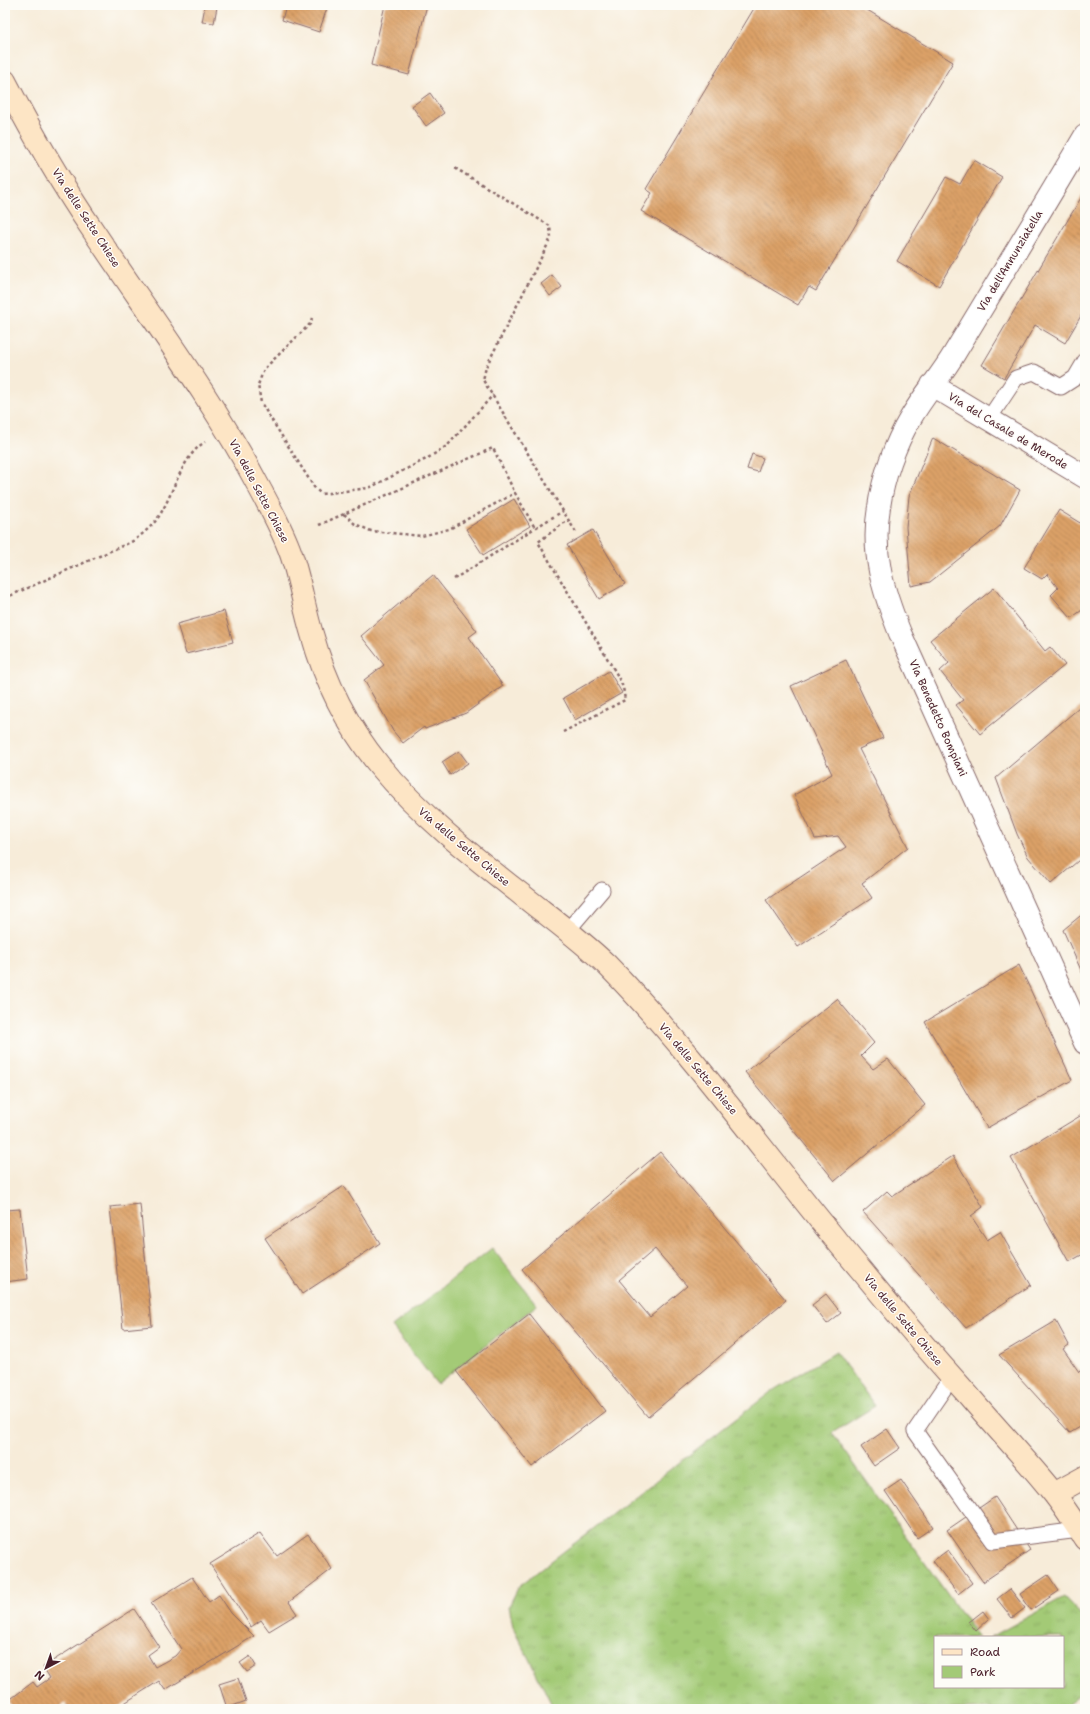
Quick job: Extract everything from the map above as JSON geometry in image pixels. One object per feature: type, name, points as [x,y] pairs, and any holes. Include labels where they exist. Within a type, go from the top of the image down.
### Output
[{"type":"main road","name":"Via delle Sette Chiese","points":[[5,81],[35,137],[68,192],[96,236],[177,352],[237,447],[257,483],[288,547],[324,672],[340,705],[368,751],[416,806],[440,829],[568,930],[608,967],[689,1056],[827,1230],[1054,1494],[1082,1535]]},
{"type":"main road","points":[[1054,1494],[1085,1477]]},
{"type":"street","name":"Via dell'Annunziatella","points":[[932,385],[952,358],[1085,136]]},
{"type":"street","name":"Via del Casale de Merode","points":[[932,385],[1085,478]]},
{"type":"street","name":"Via Benedetto Bompiani","points":[[932,385],[909,420],[902,434],[892,457],[882,493],[877,520],[877,540],[881,580],[891,610],[911,659],[1079,1013],[1085,1043]]},
{"type":"lane","points":[[988,420],[1016,378],[1034,372],[1062,387],[1075,378],[1085,361]]},
{"type":"lane","points":[[568,930],[602,890]]},
{"type":"lane","points":[[952,1377],[915,1431],[993,1541],[1082,1535]]},
{"type":"path","points":[[455,168],[550,226],[551,238],[486,367],[484,380],[577,534]]},
{"type":"path","points":[[312,318],[310,324],[264,369],[258,385],[261,403],[314,487],[320,494],[369,488],[428,458],[448,445],[493,395]]},
{"type":"path","points":[[5,598],[133,541],[149,529],[161,513],[190,455],[198,446]]},
{"type":"path","points":[[319,525],[492,448],[535,528]]},
{"type":"path","points":[[344,514],[355,524],[371,531],[422,536],[449,529],[515,493]]},
{"type":"path","points":[[454,579],[563,510]]},
{"type":"path","points":[[562,732],[625,700],[623,686],[616,672],[538,542],[568,520]]},
{"type":"green space","points":[[492,1248],[537,1305],[437,1384],[392,1327]]},
{"type":"green space","points":[[836,1352],[875,1406],[832,1433],[977,1636],[934,1636],[934,1688],[1064,1688],[1064,1636],[993,1636],[1064,1597],[1085,1619],[1085,1689],[1063,1709],[554,1709],[513,1627],[509,1606],[519,1586],[772,1391]]},
{"type":"building","points":[[286,5],[328,5],[319,32],[282,20]]},
{"type":"building","points":[[385,5],[427,5],[409,75],[371,65]]},
{"type":"building","points":[[756,5],[859,5],[953,62],[816,291],[809,287],[798,305],[641,211],[652,193],[646,189]]},
{"type":"building","points":[[205,6],[217,7],[214,23],[202,22]]},
{"type":"building","points":[[430,93],[444,113],[426,126],[412,106]]},
{"type":"building","points":[[974,160],[1002,177],[939,286],[897,261],[946,177],[960,184]]},
{"type":"building","points":[[1085,191],[1085,309],[1065,343],[1035,325],[1004,378],[982,365]]},
{"type":"building","points":[[552,275],[562,287],[550,296],[541,284]]},
{"type":"building","points":[[933,438],[1020,490],[1000,526],[930,582],[911,586],[906,527],[909,496]]},
{"type":"building","points":[[752,454],[763,458],[758,472],[747,469]]},
{"type":"building","points":[[514,499],[530,526],[483,555],[466,529]]},
{"type":"building","points":[[1059,510],[1085,526],[1085,608],[1071,618],[1051,595],[1058,588],[1047,574],[1042,579],[1024,568]]},
{"type":"building","points":[[593,530],[625,584],[599,599],[567,545]]},
{"type":"building","points":[[433,575],[477,631],[469,637],[503,686],[466,713],[425,729],[424,727],[403,743],[393,731],[364,680],[384,665],[361,636]]},
{"type":"building","points":[[994,588],[1045,651],[1050,647],[1065,665],[980,734],[956,705],[963,700],[940,671],[949,663],[930,640]]},
{"type":"building","points":[[224,611],[233,642],[186,654],[177,624]]},
{"type":"building","points":[[846,660],[883,738],[859,749],[908,847],[862,883],[872,898],[798,947],[766,900],[846,847],[838,836],[815,839],[794,795],[832,774],[791,686]]},
{"type":"building","points":[[609,671],[622,693],[575,720],[563,698]]},
{"type":"building","points":[[1085,703],[1085,855],[1051,884],[1028,857],[1017,834],[996,778]]},
{"type":"building","points":[[459,751],[468,763],[450,775],[442,762]]},
{"type":"building","points":[[1085,912],[1085,979],[1063,930]]},
{"type":"building","points":[[1019,965],[1072,1080],[987,1128],[925,1022]]},
{"type":"building","points":[[837,999],[874,1043],[861,1056],[873,1069],[888,1059],[925,1105],[835,1181],[745,1072]]},
{"type":"building","points":[[1085,1113],[1085,1253],[1069,1262],[1011,1158]]},
{"type":"building","points":[[660,1152],[786,1300],[648,1417],[522,1269]],"holes":[[[655,1249],[687,1286],[650,1317],[619,1280]]]},
{"type":"building","points":[[953,1156],[983,1207],[971,1216],[987,1240],[1000,1232],[1031,1285],[966,1328],[863,1212],[887,1191],[892,1196]]},
{"type":"building","points":[[344,1186],[380,1243],[302,1294],[265,1238]]},
{"type":"building","points":[[140,1204],[152,1326],[123,1329],[110,1207]]},
{"type":"building","points":[[20,1209],[28,1279],[5,1282],[5,1210]]},
{"type":"building","points":[[826,1294],[841,1313],[827,1324],[812,1305]]},
{"type":"building","points":[[529,1314],[605,1411],[532,1467],[456,1371]]},
{"type":"building","points":[[1056,1321],[1069,1345],[1063,1349],[1079,1372],[1085,1367],[1085,1424],[1070,1433],[999,1355]]},
{"type":"building","points":[[1085,1350],[1085,1362],[1081,1352]]},
{"type":"building","points":[[887,1429],[900,1448],[874,1466],[861,1447]]},
{"type":"building","points":[[901,1480],[933,1527],[917,1538],[885,1491]]},
{"type":"building","points":[[995,1497],[1030,1550],[983,1582],[947,1530]]},
{"type":"building","points":[[260,1533],[277,1556],[308,1534],[332,1569],[289,1602],[297,1614],[269,1631],[261,1620],[251,1627],[210,1564]]},
{"type":"building","points":[[948,1550],[972,1583],[958,1594],[933,1561]]},
{"type":"building","points":[[1048,1575],[1059,1591],[1031,1610],[1020,1594]]},
{"type":"building","points":[[192,1577],[209,1602],[219,1595],[231,1613],[254,1636],[165,1690],[159,1681],[115,1709],[69,1709],[66,1703],[58,1709],[14,1709],[8,1701],[33,1682],[37,1687],[50,1678],[43,1667],[134,1609],[159,1647],[148,1655],[155,1667],[175,1656],[181,1649],[151,1603]]},
{"type":"building","points":[[1010,1589],[1025,1608],[1012,1618],[997,1599]]},
{"type":"building","points":[[983,1611],[989,1619],[976,1631],[969,1622]]},
{"type":"building","points":[[250,1656],[256,1666],[247,1672],[240,1663]]},
{"type":"building","points":[[238,1678],[246,1701],[227,1708],[219,1684]]}]
